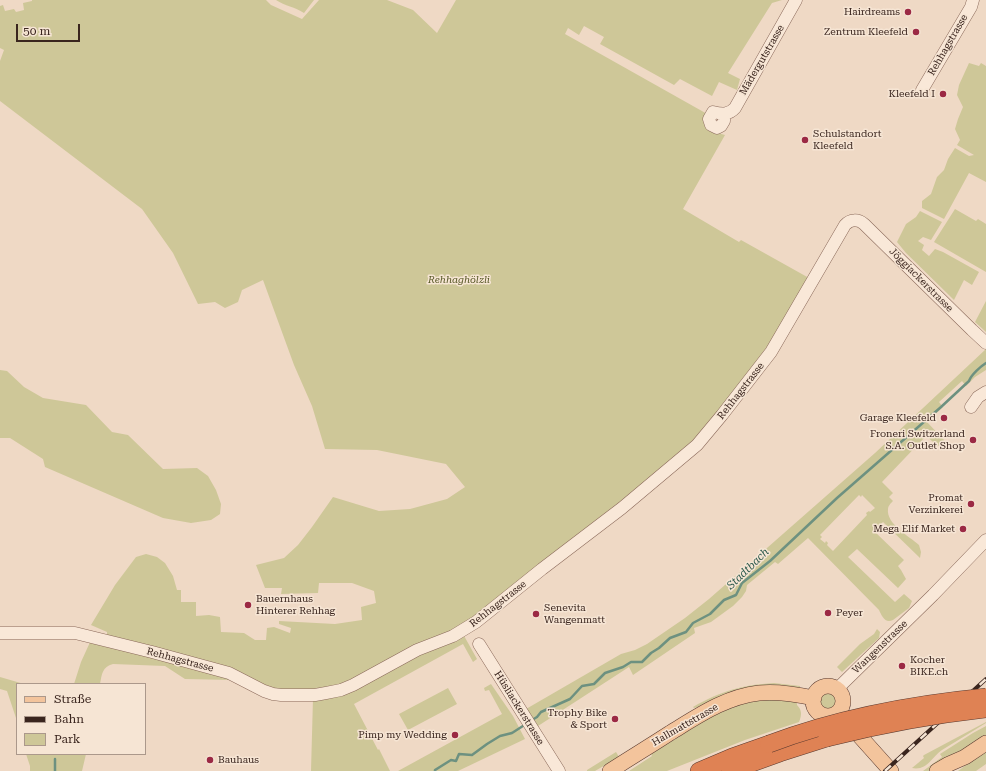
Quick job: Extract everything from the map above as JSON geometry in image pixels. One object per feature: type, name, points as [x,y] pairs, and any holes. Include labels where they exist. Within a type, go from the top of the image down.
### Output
[{"type":"highway","points":[[699,771],[769,744],[813,730],[866,716],[933,703],[986,697]]},
{"type":"highway","points":[[730,771],[801,746],[868,728],[920,718],[986,709]]},
{"type":"main road","points":[[828,686],[837,689],[842,694],[843,698],[843,706],[838,712],[828,716],[817,711],[814,706],[816,692],[821,687],[828,686]]},
{"type":"main road","name":"Hallmattstrasse","points":[[610,771],[703,712],[728,701],[745,696],[766,693],[782,693],[814,698]]},
{"type":"main road","points":[[838,712],[891,771]]},
{"type":"main road","points":[[952,771],[966,757],[986,743]]},
{"type":"main road","points":[[937,771],[966,757]]},
{"type":"street","name":"Mädergutstrasse","points":[[724,114],[735,108],[796,0]]},
{"type":"street","name":"Rehhagstrasse","points":[[922,90],[974,0]]},
{"type":"street","name":"Rehhagstrasse","points":[[0,633],[75,633],[229,673],[264,691],[281,695],[315,695],[341,690],[417,650],[453,636],[476,622],[622,508],[697,445],[772,352],[844,225],[854,220]]},
{"type":"street","name":"Jöggiackerstrasse","points":[[854,220],[860,221],[864,224],[986,343]]},
{"type":"street","points":[[971,407],[978,397],[986,392]]},
{"type":"street","name":"Wangenstrasse","points":[[837,689],[923,605],[986,540]]},
{"type":"street","name":"Hüsliackerstrasse","points":[[480,644],[559,771]]},
{"type":"green space","name":"Rehhaghölzli","points":[[32,0],[266,0],[271,5],[302,19],[319,0],[387,0],[413,10],[437,33],[456,0],[782,0],[772,3],[728,73],[740,79],[737,90],[719,82],[712,96],[680,79],[674,85],[600,44],[604,37],[584,26],[579,35],[568,28],[565,34],[709,115],[714,132],[725,135],[683,209],[739,242],[741,240],[809,278],[776,335],[713,419],[694,441],[646,485],[473,620],[342,687],[320,691],[273,690],[107,636],[107,632],[91,625],[115,585],[136,557],[146,554],[157,557],[165,563],[173,576],[177,590],[181,590],[181,602],[196,602],[196,616],[209,615],[220,617],[221,632],[244,633],[255,640],[266,640],[267,628],[274,627],[290,633],[291,628],[279,624],[279,621],[335,624],[362,620],[361,607],[376,603],[374,591],[352,583],[319,583],[318,593],[281,594],[282,588],[265,588],[256,565],[284,558],[298,545],[333,497],[379,511],[410,509],[447,499],[465,487],[446,464],[377,450],[325,449],[312,406],[294,365],[263,280],[242,290],[238,302],[225,308],[215,302],[198,304],[173,253],[142,209],[0,101],[0,61],[4,50],[0,48],[0,6],[3,5],[5,11],[14,9],[16,12],[24,10],[23,3]]},
{"type":"green space","points":[[276,0],[314,0],[304,13]]},
{"type":"green space","points":[[969,63],[979,66],[981,63],[986,66],[986,182],[969,173],[944,219],[922,208],[922,201],[931,194],[937,177],[944,170],[948,159],[955,148],[969,156],[974,155],[957,145],[960,140],[955,129],[963,107],[957,95],[959,85]]},
{"type":"green space","points":[[955,209],[976,221],[978,219],[986,224],[986,272],[934,242]]},
{"type":"green space","points":[[920,211],[942,222],[931,240],[923,237],[918,241],[924,245],[922,250],[929,256],[935,249],[943,252],[979,272],[972,285],[964,280],[954,300],[906,253],[897,242],[906,224],[916,217]]},
{"type":"green space","points":[[986,301],[986,332],[975,322]]},
{"type":"green space","points":[[986,349],[986,370],[975,377],[966,386],[962,381],[939,402],[943,407],[927,422],[944,440],[938,446],[926,436],[882,482],[893,493],[889,497],[893,501],[888,508],[888,514],[891,520],[894,525],[919,545],[921,552],[920,558],[883,522],[874,531],[904,560],[898,566],[906,579],[898,588],[857,549],[848,557],[895,602],[904,594],[912,601],[909,608],[893,620],[886,620],[879,610],[808,538],[778,564],[775,562],[747,585],[746,591],[742,597],[733,606],[711,622],[694,628],[695,633],[633,675],[629,667],[538,726],[526,709],[621,654],[635,650],[647,644],[685,618],[709,599],[875,453]],"holes":[[[859,495],[861,497],[862,495],[875,508],[866,513],[867,515],[833,551],[827,545],[828,543],[826,541],[825,543],[820,539],[822,537],[820,535]]]},
{"type":"green space","points":[[0,370],[7,371],[24,387],[43,398],[86,405],[112,432],[128,435],[163,469],[197,468],[208,476],[216,490],[221,504],[220,514],[211,520],[191,523],[163,518],[45,467],[43,459],[10,438],[0,438]]},
{"type":"green space","points":[[877,629],[880,632],[879,638],[842,672],[837,667],[860,644],[874,634]]},
{"type":"green space","points":[[463,634],[477,659],[473,662],[463,644],[354,704],[390,771],[311,771],[313,698],[272,699],[231,680],[185,679],[165,666],[113,664],[109,665],[105,669],[102,674],[100,683],[74,683],[81,662],[91,640],[206,670],[229,677],[267,695],[287,698],[318,697],[339,693],[365,682],[408,658]]},
{"type":"green space","points":[[0,677],[21,683],[16,683],[16,718],[7,691],[0,689]]},
{"type":"green space","points":[[774,683],[800,686],[800,688],[782,686],[742,689],[725,694],[698,707],[693,707],[722,693],[742,687]]},
{"type":"green space","points":[[491,684],[513,716],[525,739],[458,771],[398,771],[502,714],[489,690],[485,691],[484,688]]},
{"type":"green space","points":[[448,688],[457,704],[408,730],[399,714]]},
{"type":"green space","points":[[828,692],[834,695],[837,701],[834,707],[828,710],[822,707],[819,701],[822,695]]},
{"type":"green space","points":[[760,700],[797,702],[801,713],[799,722],[745,740],[667,771],[629,771],[652,756],[651,754],[712,716],[738,705]]},
{"type":"green space","points":[[986,722],[942,750],[929,763],[922,767],[912,768],[924,758],[924,755]]},
{"type":"green space","points":[[986,726],[986,736],[930,771],[923,771],[942,757],[940,754]]},
{"type":"green space","points":[[986,750],[986,764],[976,771],[958,771]]},
{"type":"green space","points":[[616,752],[619,757],[595,771],[587,771],[587,770]]},
{"type":"green space","points":[[26,755],[86,755],[82,771],[30,771]]},
{"type":"waterway","name":"Stadtbach","points":[[532,720],[541,712],[570,699],[582,686],[594,684],[605,673],[623,667],[631,662],[642,662],[670,638],[686,632],[693,623],[710,614],[724,600],[736,595],[742,583],[770,561],[837,498],[941,407],[969,381],[976,371],[986,363]]},
{"type":"waterway","name":"Stadtbach","points":[[435,771],[451,760],[456,761],[459,754],[472,755],[500,736],[512,733],[526,724]]},
{"type":"waterway","points":[[55,759],[55,771]]},
{"type":"railway","points":[[885,771],[986,679]]},
{"type":"place","name":"Hairdreams","points":[[908,12]]},
{"type":"place","name":"Zentrum Kleefeld","points":[[916,32]]},
{"type":"place","name":"Kleefeld I","points":[[943,94]]},
{"type":"place","name":"Schulstandort Kleefeld","points":[[805,140]]},
{"type":"place","name":"Garage Kleefeld","points":[[944,418]]},
{"type":"place","name":"Froneri Switzerland S.A. Outlet Shop","points":[[973,440]]},
{"type":"place","name":"Promat Verzinkerei","points":[[971,504]]},
{"type":"place","name":"Mega Elif Market","points":[[963,529]]},
{"type":"place","name":"Bauernhaus Hinterer Rehhag","points":[[248,605]]},
{"type":"place","name":"Peyer","points":[[828,613]]},
{"type":"place","name":"Senevita Wangenmatt","points":[[536,614]]},
{"type":"place","name":"Kocher BIKE.ch","points":[[902,666]]},
{"type":"place","name":"Trophy Bike & Sport","points":[[615,719]]},
{"type":"place","name":"Pimp my Wedding","points":[[455,735]]},
{"type":"place","name":"Bauhaus","points":[[210,760]]}]
